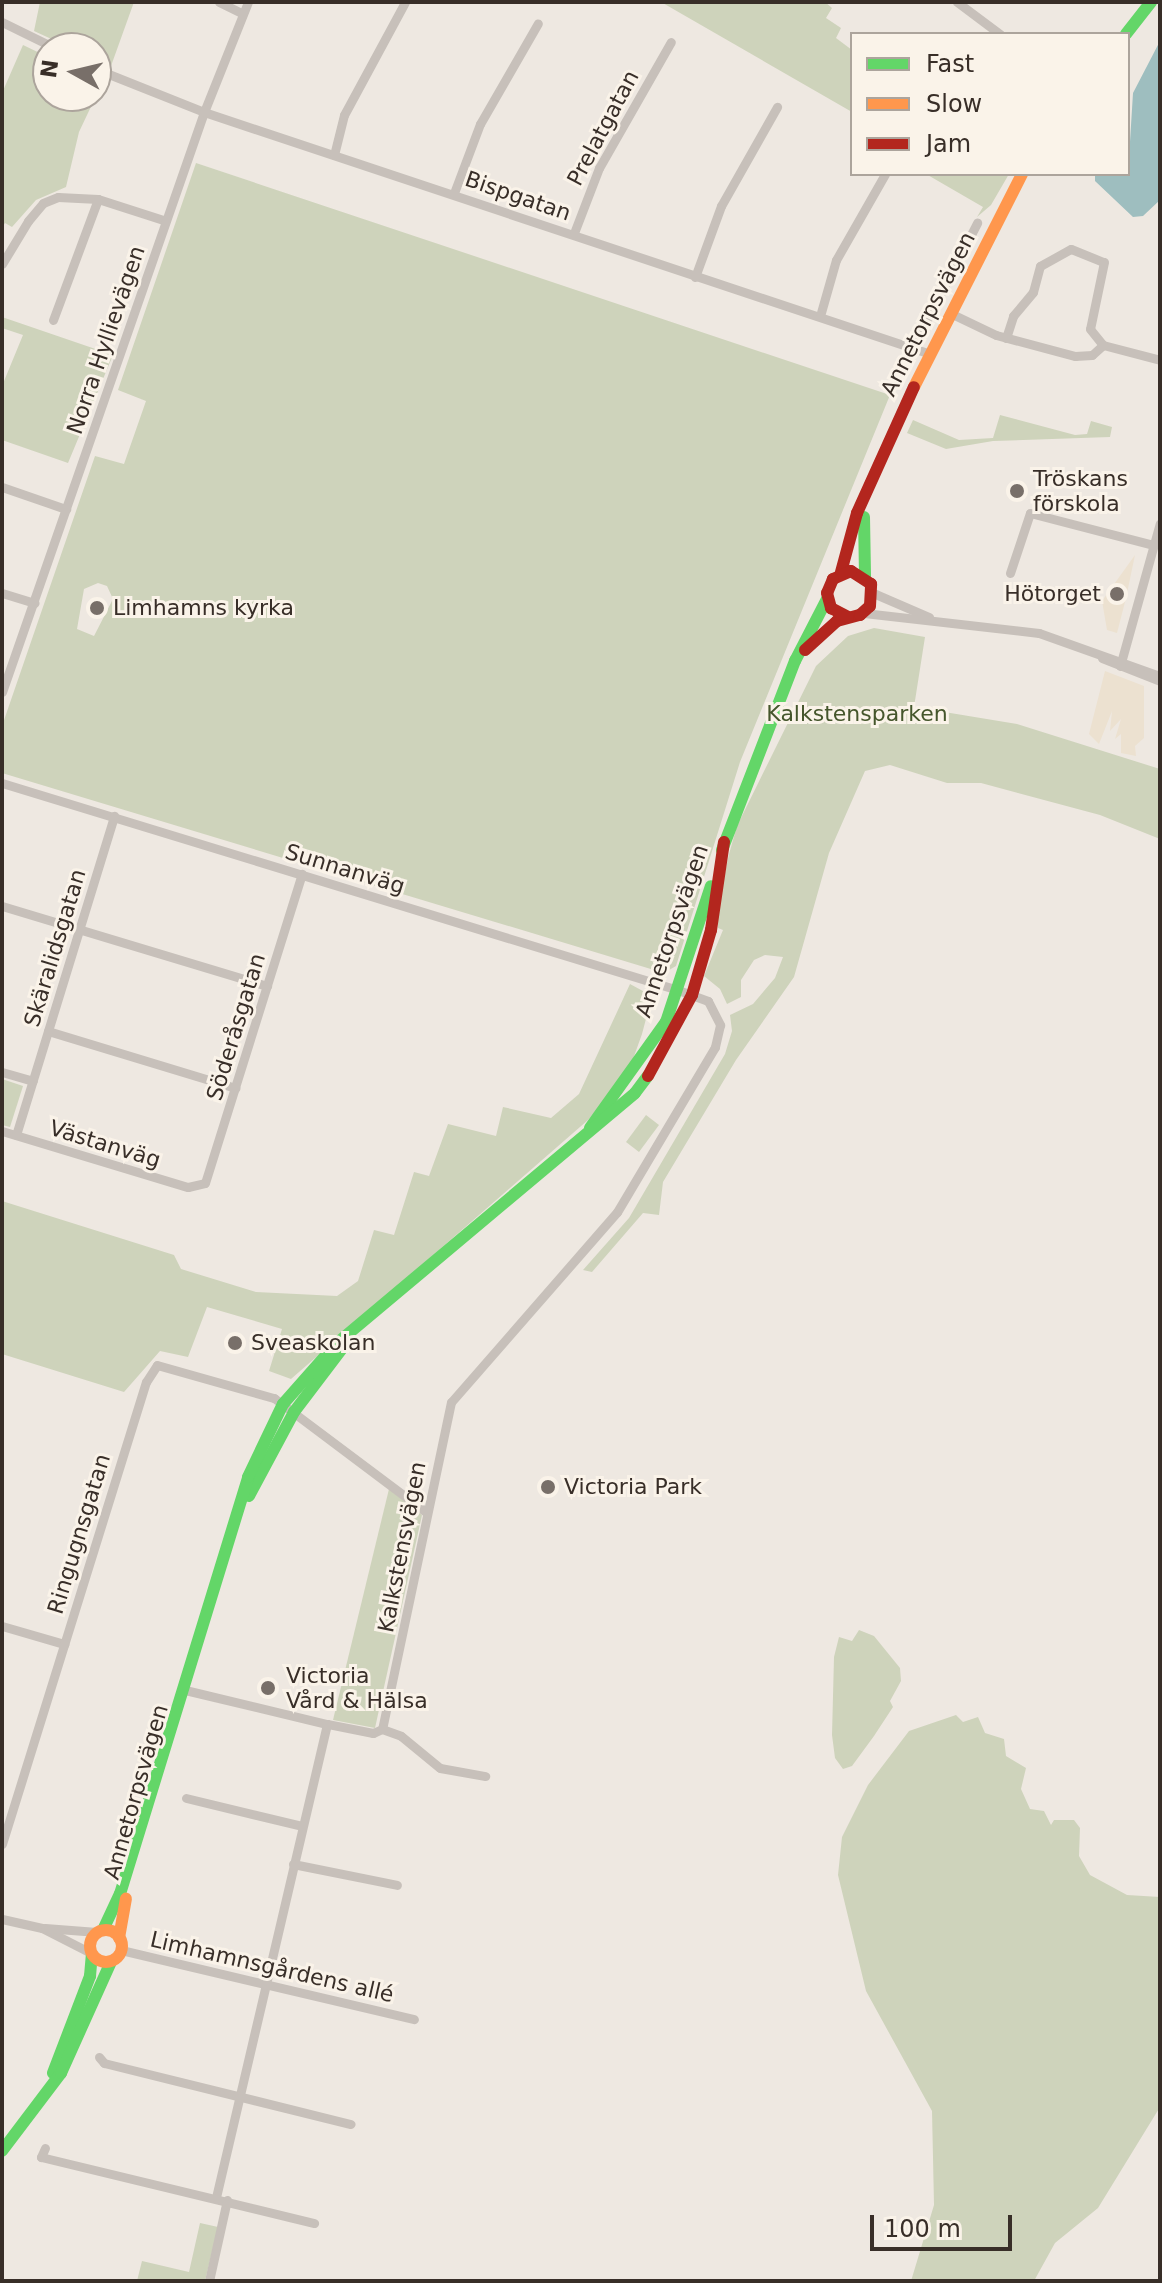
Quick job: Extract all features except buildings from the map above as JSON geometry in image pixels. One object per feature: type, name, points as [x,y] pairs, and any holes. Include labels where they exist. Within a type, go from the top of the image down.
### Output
[{"type":"main road","points":[[1128,32],[1151,2]]},
{"type":"main road","name":"Annetorpsvägen","points":[[841,572],[873,474],[950,313],[1021,176]]},
{"type":"main road","name":"Annetorpsvägen","points":[[865,576],[862,529],[873,474]]},
{"type":"main road","points":[[841,572],[865,576],[873,593],[864,613],[848,617],[835,611],[827,599],[829,583],[841,572]]},
{"type":"main road","name":"Annetorpsvägen","points":[[572,1149],[645,1056],[678,990],[724,842],[795,661],[827,599]]},
{"type":"main road","name":"Annetorpsvägen","points":[[795,661],[832,625],[848,617]]},
{"type":"main road","name":"Annetorpsvägen","points":[[4,2149],[63,2051],[90,1976],[91,1954],[120,1894],[248,1477],[283,1404],[305,1374],[635,1093],[659,1062],[692,995],[711,930],[724,842]]},
{"type":"main road","name":"Annetorpsvägen","points":[[239,1514],[294,1412],[373,1314]]},
{"type":"main road","name":"Annetorpsvägen","points":[[4,2149],[61,2073],[120,1944],[193,1656]]},
{"type":"main road","points":[[100,1931],[120,1944]]},
{"type":"main road","points":[[91,1954],[111,1962]]},
{"type":"street","points":[[219,2],[242,13]]},
{"type":"street","name":"Norra Hyllievägen","points":[[2,692],[5,676],[34,603],[204,112],[248,2]]},
{"type":"street","points":[[334,155],[344,115],[405,2]]},
{"type":"street","points":[[957,2],[997,32]]},
{"type":"street","points":[[2,22],[32,37]]},
{"type":"street","points":[[454,193],[480,124],[538,23]]},
{"type":"street","name":"Prelatgatan","points":[[574,233],[599,168],[671,42]]},
{"type":"street","name":"Bispgatan","points":[[112,75],[204,112],[930,354]]},
{"type":"street","points":[[695,277],[721,206],[777,107]]},
{"type":"street","points":[[820,316],[836,260],[884,176]]},
{"type":"street","points":[[2,264],[43,203],[58,197],[98,199],[166,221]]},
{"type":"street","points":[[53,320],[98,199]]},
{"type":"street","name":"Annetorpsvägen","points":[[913,347],[977,223]]},
{"type":"street","points":[[1006,338],[1016,312],[1033,292],[1040,266],[1071,249],[1097,257],[1106,267],[1090,329],[1103,345],[1160,360]]},
{"type":"street","points":[[950,313],[1006,338],[1082,357],[1103,345]]},
{"type":"street","points":[[2,487],[66,509]]},
{"type":"street","points":[[1010,573],[1030,513],[1154,545]]},
{"type":"street","points":[[1121,663],[1160,523]]},
{"type":"street","points":[[1147,568],[1160,572]]},
{"type":"street","points":[[2,593],[34,603]]},
{"type":"street","points":[[873,593],[895,607],[943,621]]},
{"type":"street","points":[[864,613],[990,623],[1074,643],[1160,678]]},
{"type":"street","name":"Sunnanväg","points":[[2,783],[678,990]]},
{"type":"street","name":"Skäralidsgatan","points":[[16,1135],[114,816]]},
{"type":"street","name":"Söderåsgatan","points":[[199,1187],[205,1183],[302,874]]},
{"type":"street","points":[[2,906],[267,986]]},
{"type":"street","name":"Kalkstensvägen","points":[[382,1729],[451,1402],[617,1212],[715,1047],[718,1014],[708,1001],[678,990]]},
{"type":"street","points":[[48,1031],[236,1088]]},
{"type":"street","points":[[2,1072],[33,1081]]},
{"type":"street","name":"Västanväg","points":[[2,1131],[199,1187]]},
{"type":"street","name":"Ringugnsgatan","points":[[2,1844],[142,1394],[157,1365],[243,1386],[283,1404]]},
{"type":"street","points":[[283,1404],[427,1513]]},
{"type":"street","points":[[2,1626],[64,1644]]},
{"type":"street","points":[[185,1690],[327,1724],[373,1733],[382,1729],[401,1736],[440,1768],[485,1776]]},
{"type":"street","points":[[216,2197],[327,1724]]},
{"type":"street","points":[[186,1798],[302,1826]]},
{"type":"street","points":[[293,1864],[397,1885]]},
{"type":"street","points":[[2,1919],[42,1928],[100,1931]]},
{"type":"street","points":[[42,1928],[91,1954]]},
{"type":"street","name":"Limhamnsgårdens allé","points":[[120,1944],[266,1984],[414,2019]]},
{"type":"street","points":[[99,2057],[104,2063],[351,2124]]},
{"type":"street","points":[[45,2148],[41,2157],[314,2223]]},
{"type":"street","points":[[209,2281],[227,2200]]},
{"type":"green space","points":[[40,2],[134,2],[112,63],[112,32],[34,31]]},
{"type":"green space","points":[[661,2],[825,2],[832,8],[826,18],[841,28],[836,38],[850,48],[850,111]]},
{"type":"green space","points":[[23,45],[32,49],[32,112],[88,112],[79,132],[66,187],[36,200],[12,227],[5,223],[2,228],[2,93]]},
{"type":"green space","points":[[196,163],[890,395],[740,762],[676,966],[664,973],[2,773],[2,726],[95,456],[124,464],[146,401],[118,390]],"holes":[[[98,583],[107,586],[113,599],[94,636],[77,629],[84,589]]]},
{"type":"green space","points":[[929,176],[1008,176],[991,205],[977,217],[983,207]]},
{"type":"green space","points":[[2,317],[113,355],[68,463],[2,440],[2,386],[23,335],[2,328]]},
{"type":"green space","points":[[1000,415],[1075,435],[1087,434],[1091,421],[1112,427],[1110,437],[993,441],[946,449],[907,433],[913,420],[959,440],[993,438]]},
{"type":"green space","name":"Kalkstensparken","points":[[874,628],[925,637],[914,707],[1017,724],[1160,769],[1160,839],[1100,815],[981,783],[947,783],[890,765],[865,771],[829,853],[794,977],[736,1060],[663,1182],[659,1215],[643,1213],[592,1272],[583,1270],[629,1218],[725,1054],[732,1031],[730,1015],[753,1004],[775,978],[783,957],[765,955],[754,960],[741,980],[741,997],[727,1004],[720,989],[704,976],[723,930],[718,928],[718,906],[729,854],[737,826],[816,666],[848,636]]},
{"type":"green space","points":[[630,984],[652,996],[642,1034],[628,1073],[588,1120],[291,1379],[269,1371],[282,1329],[207,1307],[188,1357],[160,1351],[124,1392],[2,1354],[2,1201],[174,1255],[181,1269],[256,1292],[337,1296],[358,1281],[374,1230],[394,1235],[414,1172],[429,1176],[448,1124],[496,1136],[503,1107],[551,1118],[579,1094]]},
{"type":"green space","points":[[2,1079],[23,1086],[10,1127],[2,1125]]},
{"type":"green space","points":[[646,1115],[659,1125],[639,1152],[626,1142]]},
{"type":"green space","points":[[389,1489],[422,1515],[375,1728],[333,1720]]},
{"type":"green space","points":[[859,1630],[874,1636],[900,1668],[901,1681],[890,1701],[893,1707],[874,1736],[852,1766],[843,1769],[835,1758],[832,1735],[834,1657],[839,1637],[852,1641]]},
{"type":"green space","points":[[956,1715],[963,1722],[978,1717],[985,1733],[1004,1739],[1006,1756],[1026,1768],[1021,1789],[1030,1809],[1044,1811],[1051,1825],[1054,1820],[1074,1820],[1080,1828],[1079,1856],[1090,1875],[1127,1895],[1160,1897],[1160,2107],[1098,2208],[1055,2243],[1034,2281],[911,2281],[934,2205],[932,2111],[866,1991],[838,1875],[842,1837],[868,1785],[909,1731]]},
{"type":"green space","points":[[200,2223],[218,2227],[205,2281],[137,2281],[142,2261],[189,2272]]},
{"type":"shaded area","name":"Hötorget","points":[[1135,555],[1117,633],[1107,630],[1102,601]]},
{"type":"shaded area","name":"Hötorget","points":[[1105,671],[1144,686],[1144,738],[1135,746],[1136,756],[1121,753],[1121,734],[1115,739],[1121,719],[1110,731],[1112,711],[1099,744],[1089,734]]},
{"type":"water","points":[[1160,41],[1160,200],[1143,216],[1133,217],[1095,181],[1095,176],[1130,176],[1133,93]]},
{"type":"traffic: fast","points":[[1128,32],[1151,2]]},
{"type":"traffic: fast","points":[[864,517],[865,576]]},
{"type":"traffic: fast","points":[[722,850],[795,661],[827,599]]},
{"type":"traffic: fast","points":[[590,1128],[666,1022],[711,886]]},
{"type":"traffic: fast","points":[[103,1930],[120,1894],[248,1477],[283,1404],[336,1344],[635,1093],[648,1076]]},
{"type":"traffic: fast","points":[[249,1496],[294,1412],[344,1346]]},
{"type":"traffic: fast","points":[[53,2073],[90,1976],[92,1955]]},
{"type":"traffic: fast","points":[[2,2151],[61,2073],[111,1962]]},
{"type":"traffic: slow","points":[[914,387],[1021,176]]},
{"type":"traffic: slow","points":[[119,1938],[126,1899]]},
{"type":"traffic: slow","points":[[106,1930],[117,1935],[122,1946],[117,1957],[106,1962],[95,1957],[90,1946],[95,1935],[106,1930]]},
{"type":"traffic: jam","points":[[841,572],[857,513],[914,387]]},
{"type":"traffic: jam","points":[[805,650],[837,621],[860,615],[870,606],[871,584],[851,571],[833,579],[827,593],[831,608],[848,617]]},
{"type":"traffic: jam","points":[[648,1076],[692,995],[711,930],[724,842]]},
{"type":"place","name":"Tröskans förskola","points":[[1017,491]]},
{"type":"place","name":"Hötorget","points":[[1117,594]]},
{"type":"place","name":"Limhamns kyrka","points":[[97,608]]},
{"type":"place","name":"Sveaskolan","points":[[235,1343]]},
{"type":"place","name":"Victoria Park","points":[[548,1487]]},
{"type":"place","name":"Victoria Vård & Hälsa","points":[[268,1688]]}]
